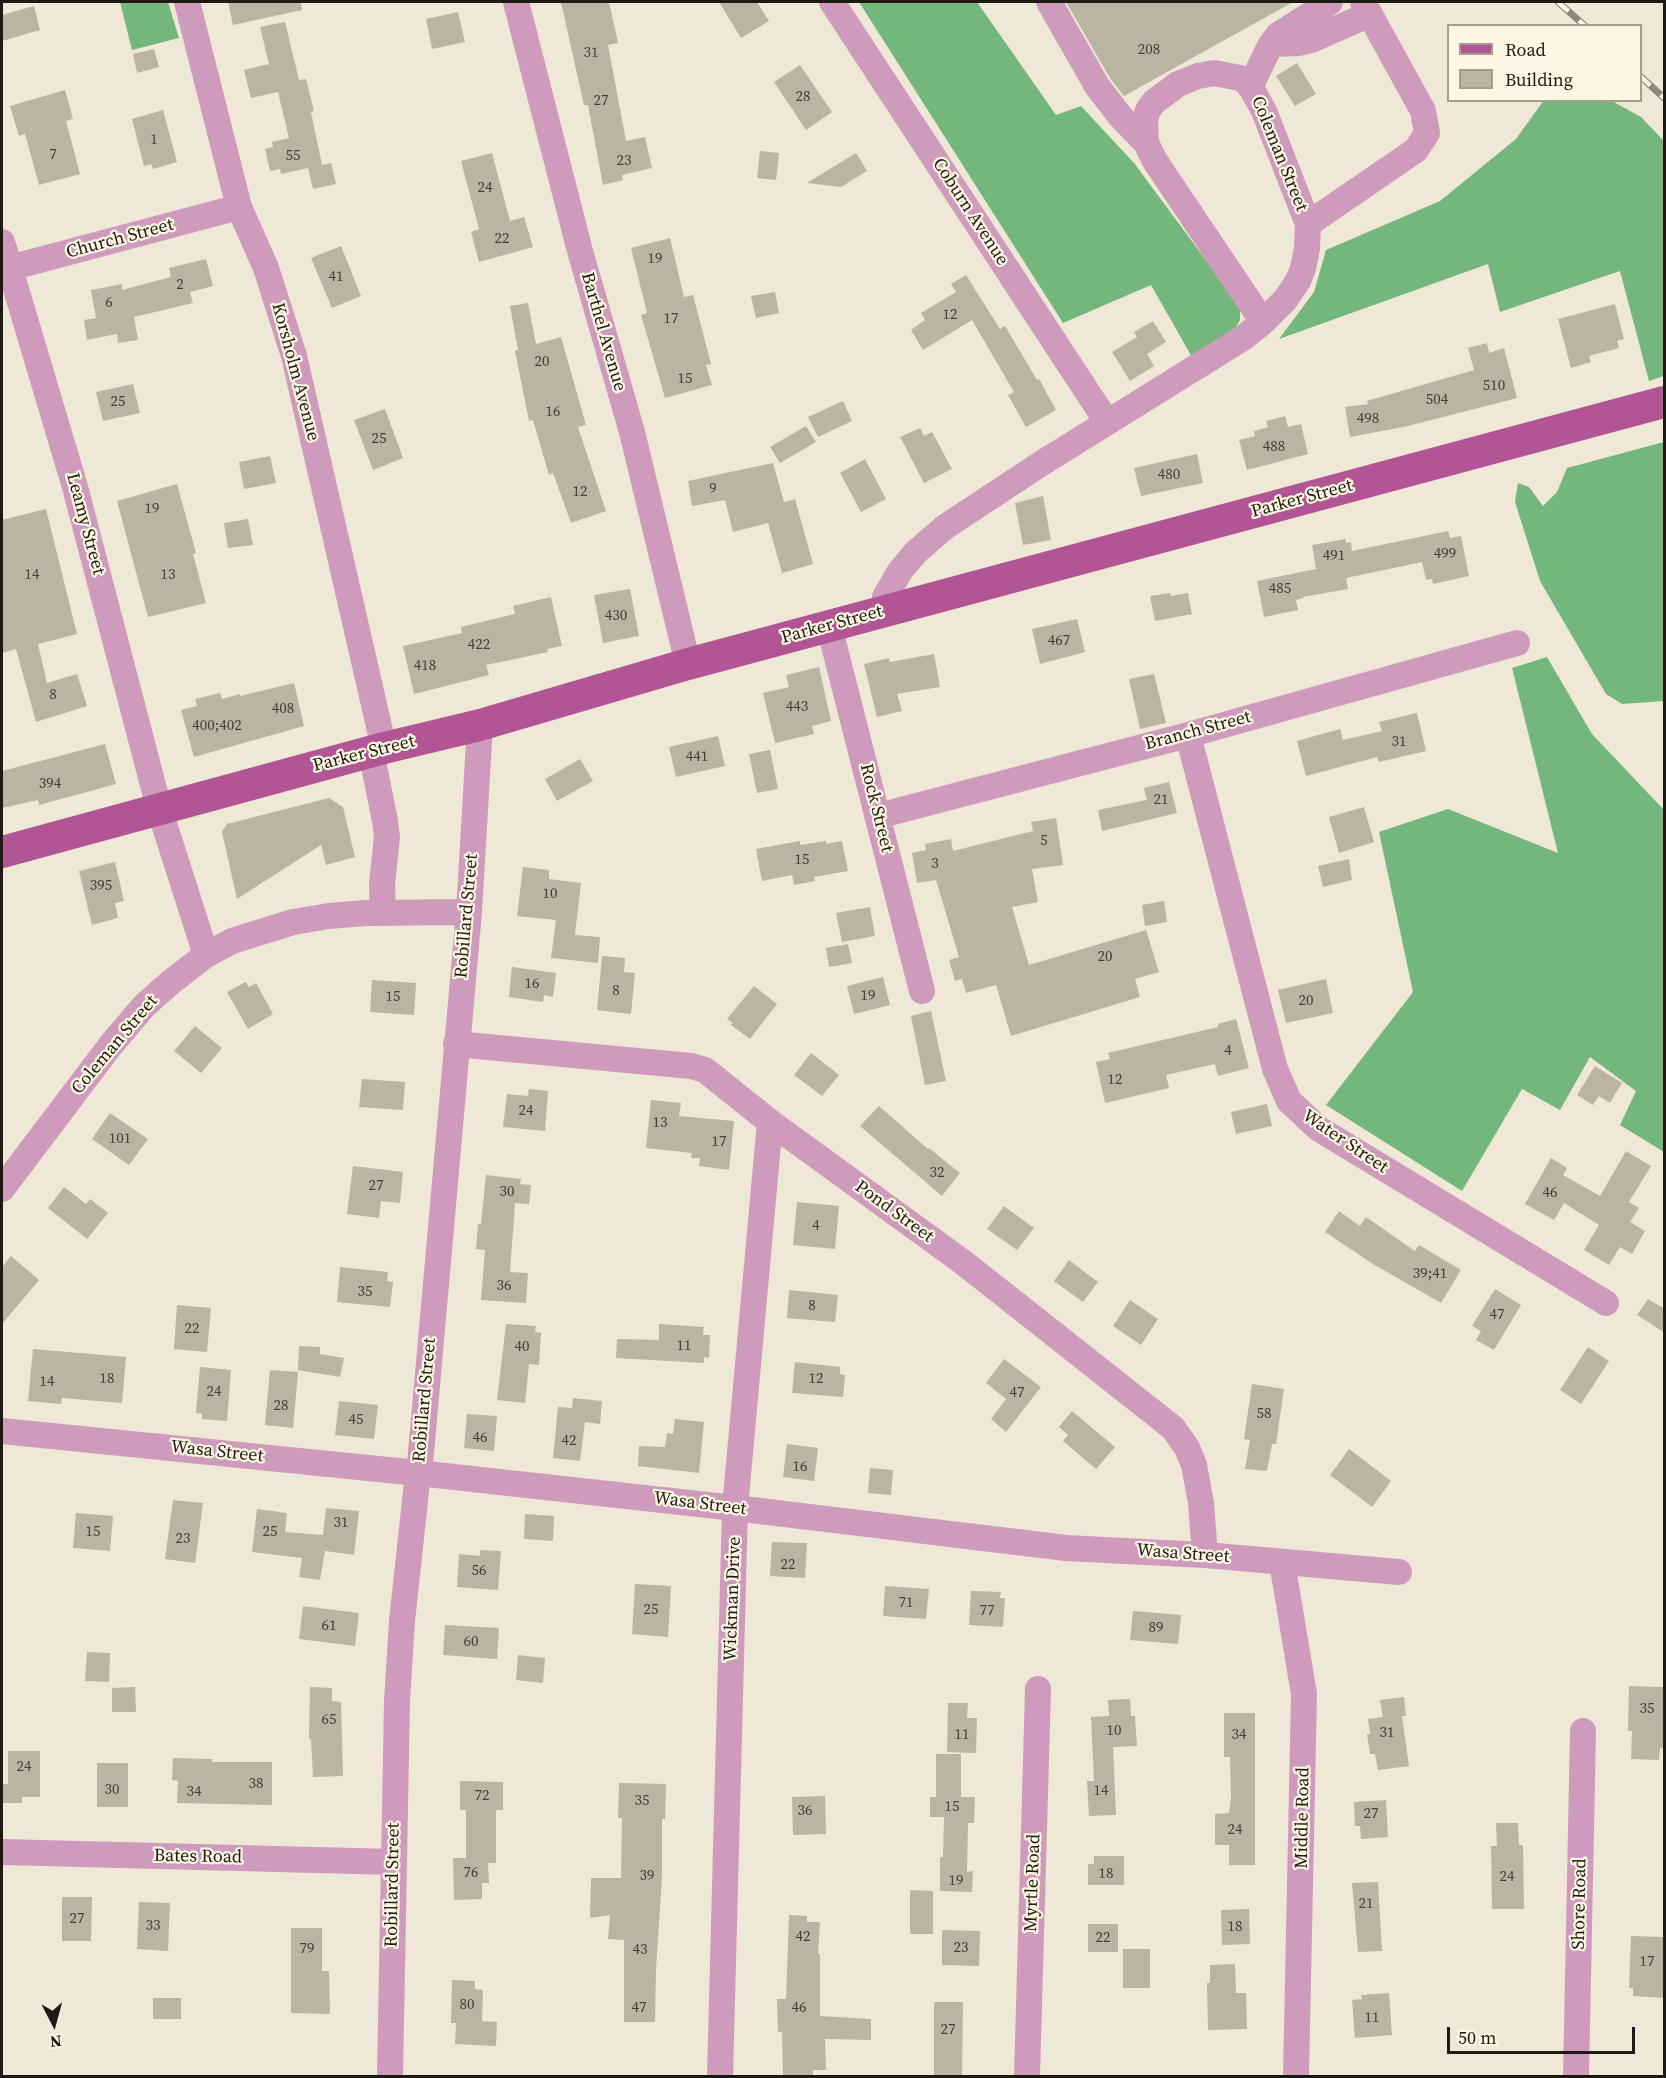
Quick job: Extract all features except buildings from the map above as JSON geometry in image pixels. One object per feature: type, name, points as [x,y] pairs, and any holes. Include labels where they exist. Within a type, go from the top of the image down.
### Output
[{"type":"main road","name":"Parker Street","points":[[2,852],[378,749],[480,725],[688,664],[1665,402]]},
{"type":"street","name":"Korsholm Avenue","points":[[187,2],[239,207],[266,268],[294,356],[378,749],[387,837],[382,884],[383,913]]},
{"type":"street","name":"Barthel Avenue","points":[[516,2],[580,251],[632,432],[688,664]]},
{"type":"street","name":"Coburn Avenue","points":[[832,2],[1107,422]]},
{"type":"street","points":[[1049,2],[1097,86],[1120,116],[1146,143],[1263,322]]},
{"type":"street","points":[[1250,87],[1272,44],[1286,28],[1330,2]]},
{"type":"street","points":[[1272,44],[1311,40],[1366,8],[1423,111],[1427,133],[1416,150],[1308,224]]},
{"type":"street","name":"Coleman Street","points":[[885,611],[885,597],[900,571],[916,552],[945,527],[1107,422],[1243,338],[1285,300],[1298,281],[1307,249],[1308,224],[1264,111],[1250,87],[1240,78],[1214,74],[1198,76],[1178,84],[1154,102],[1148,110],[1145,121],[1146,143]]},
{"type":"street","name":"Church Street","points":[[5,269],[239,207]]},
{"type":"street","name":"Leamy Street","points":[[2,242],[5,269],[75,486],[159,808],[206,955]]},
{"type":"street","name":"Rock Street","points":[[829,626],[922,991]]},
{"type":"street","name":"Branch Street","points":[[878,816],[1188,735],[1517,643]]},
{"type":"street","name":"Robillard Street","points":[[390,2076],[397,1701],[403,1609],[420,1464],[469,912],[480,725]]},
{"type":"street","name":"Water Street","points":[[1188,735],[1275,1069],[1289,1101],[1319,1128],[1428,1197],[1606,1303]]},
{"type":"street","name":"Coleman Street","points":[[2,1189],[110,1046],[144,1006],[206,955],[232,941],[293,922],[329,916],[469,912]]},
{"type":"street","name":"Pond Street","points":[[456,1044],[696,1066],[721,1082],[770,1122],[964,1263],[1170,1425],[1187,1448],[1194,1465],[1202,1511],[1205,1555]]},
{"type":"street","name":"Wickman Drive","points":[[720,2076],[735,1508],[770,1122]]},
{"type":"street","name":"Wasa Street","points":[[2,1431],[418,1473],[1066,1548],[1205,1555],[1399,1572]]},
{"type":"street","name":"Middle Road","points":[[1282,1562],[1304,1694],[1296,2076]]},
{"type":"street","name":"Myrtle Road","points":[[1028,2076],[1038,1689]]},
{"type":"street","name":"Shore Road","points":[[1576,2076],[1583,1731]]},
{"type":"street","name":"Bates Road","points":[[2,1852],[394,1862]]},
{"type":"green space","points":[[120,2],[168,2],[179,38],[132,50]]},
{"type":"green space","points":[[859,2],[977,2],[1056,115],[1081,106],[1134,163],[1240,308],[1240,320],[1233,333],[1192,357],[1151,285],[1063,323]]},
{"type":"green space","points":[[1543,102],[1614,102],[1641,117],[1664,141],[1664,376],[1649,381],[1620,271],[1500,312],[1488,264],[1279,339],[1314,292],[1326,250],[1440,201],[1516,139]]},
{"type":"green space","points":[[1664,442],[1664,701],[1622,704],[1606,694],[1540,581],[1515,502],[1518,483],[1529,487],[1543,506],[1557,492],[1567,468]]},
{"type":"green space","points":[[1547,657],[1592,734],[1664,810],[1664,1152],[1620,1125],[1636,1091],[1590,1057],[1560,1110],[1522,1089],[1462,1191],[1326,1105],[1413,992],[1379,832],[1448,809],[1558,853],[1512,668]]},
{"type":"railway","points":[[1558,2],[1583,24]]},
{"type":"railway","points":[[1642,78],[1664,98]]}]
